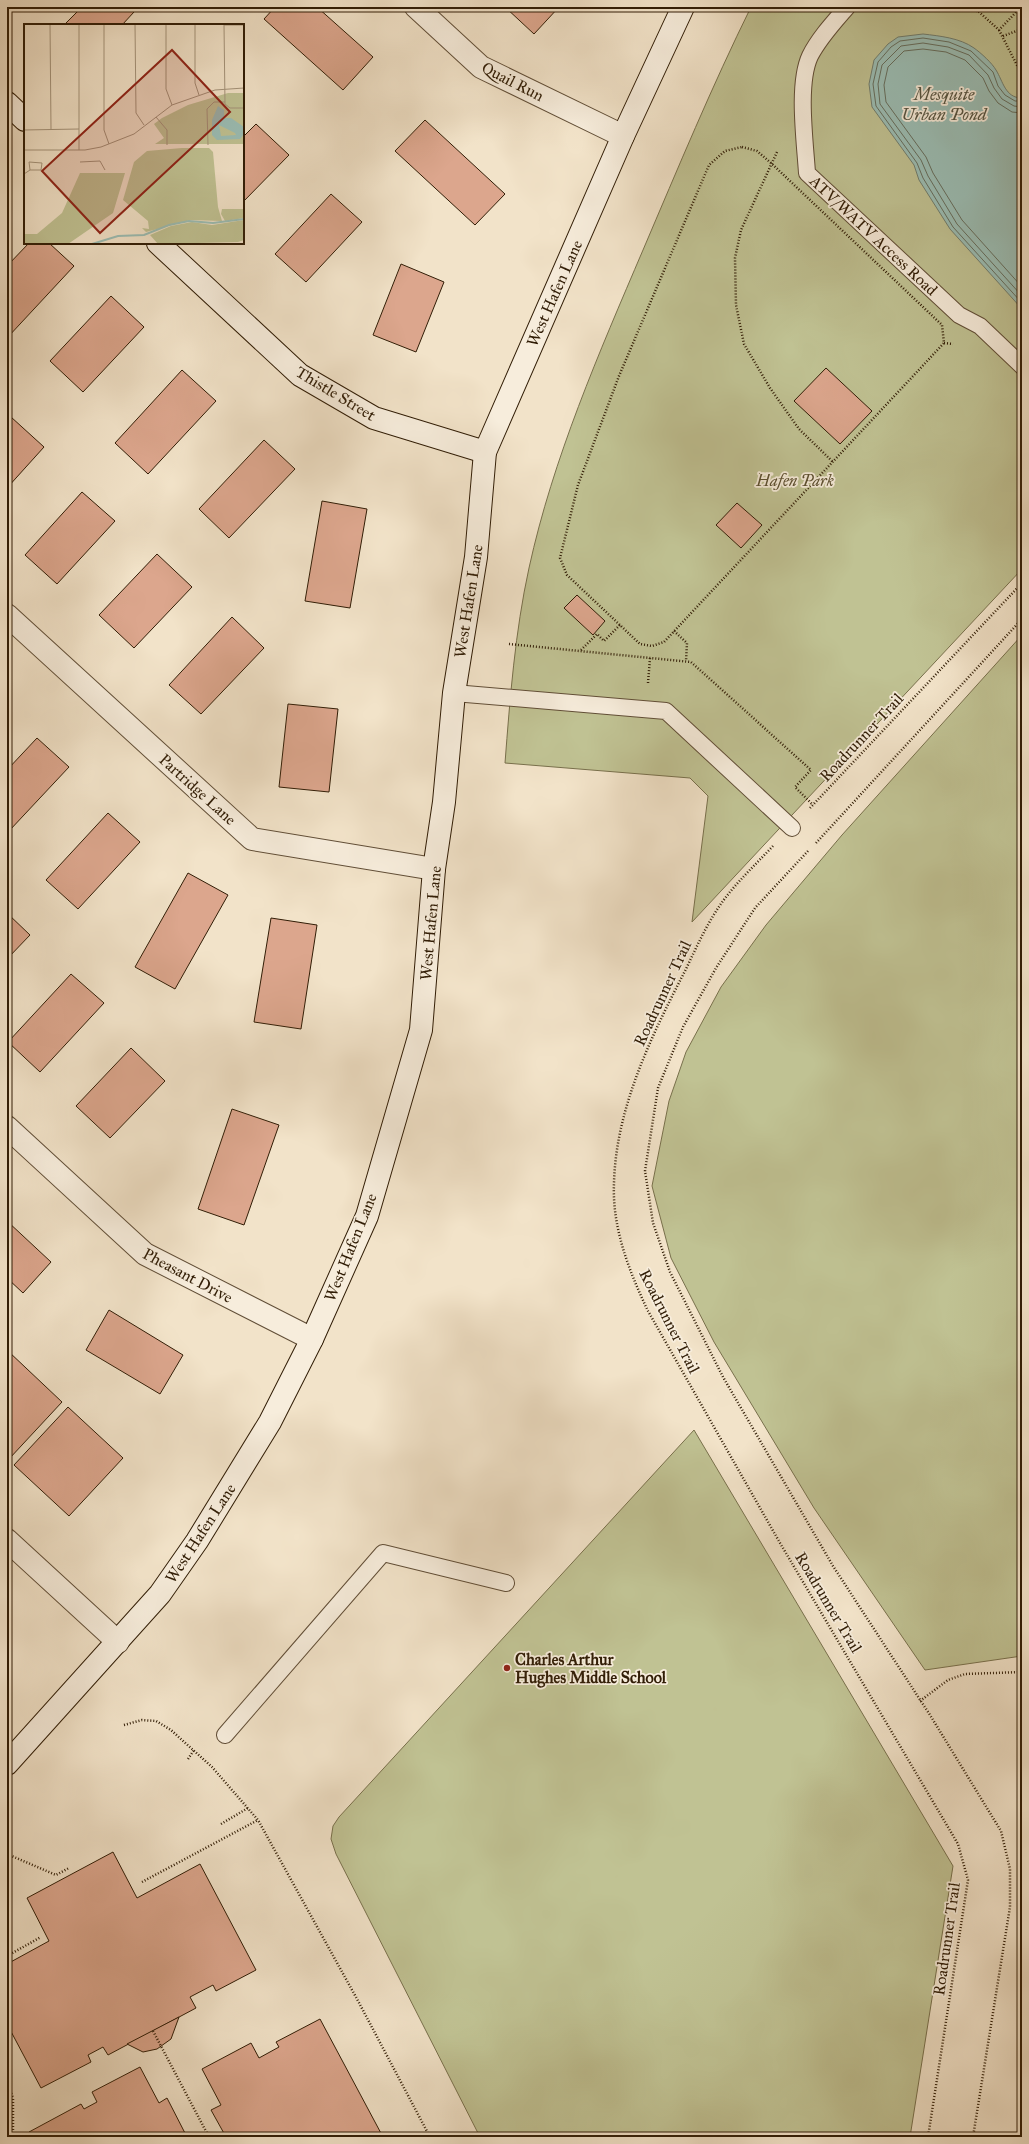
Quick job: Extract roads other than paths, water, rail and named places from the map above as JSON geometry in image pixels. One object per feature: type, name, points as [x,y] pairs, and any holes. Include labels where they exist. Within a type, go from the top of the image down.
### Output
[{"type":"main road","name":"Quail Run","points":[[416,7],[481,67],[623,136]]},
{"type":"main road","name":"West Hafen Lane","points":[[7,1764],[160,1594],[197,1541],[270,1422],[312,1339],[367,1216],[420,1030],[434,869],[444,802],[454,693],[476,558],[485,452],[623,136],[683,7]]},
{"type":"main road","points":[[7,103],[24,119]]},
{"type":"main road","name":"Thistle Street","points":[[159,244],[300,375],[374,418],[485,452]]},
{"type":"main road","name":"Partridge Lane","points":[[7,615],[252,839],[434,869]]},
{"type":"main road","name":"Pheasant Drive","points":[[7,1127],[145,1254],[312,1339]]},
{"type":"main road","points":[[7,1540],[118,1642]]},
{"type":"lane","name":"ATV/WATV Access Road","points":[[847,7],[827,30],[810,57],[803,89],[807,173],[959,315],[980,326],[1022,366]]},
{"type":"lane","points":[[454,693],[666,712],[792,828]]},
{"type":"lane","points":[[225,1735],[383,1553],[506,1583]]},
{"type":"water","name":"Mesquite Urban Pond","points":[[923,34],[956,40],[974,48],[994,67],[1008,92],[1016,97],[1022,98],[1022,309],[950,229],[919,180],[914,165],[872,107],[869,84],[874,60],[888,44],[898,37]]},
{"type":"place","name":"Charles Arthur Hughes Middle School","points":[[507,1668]]},
{"type":"park label","name":"Hafen Park","points":[[795,480]]}]
